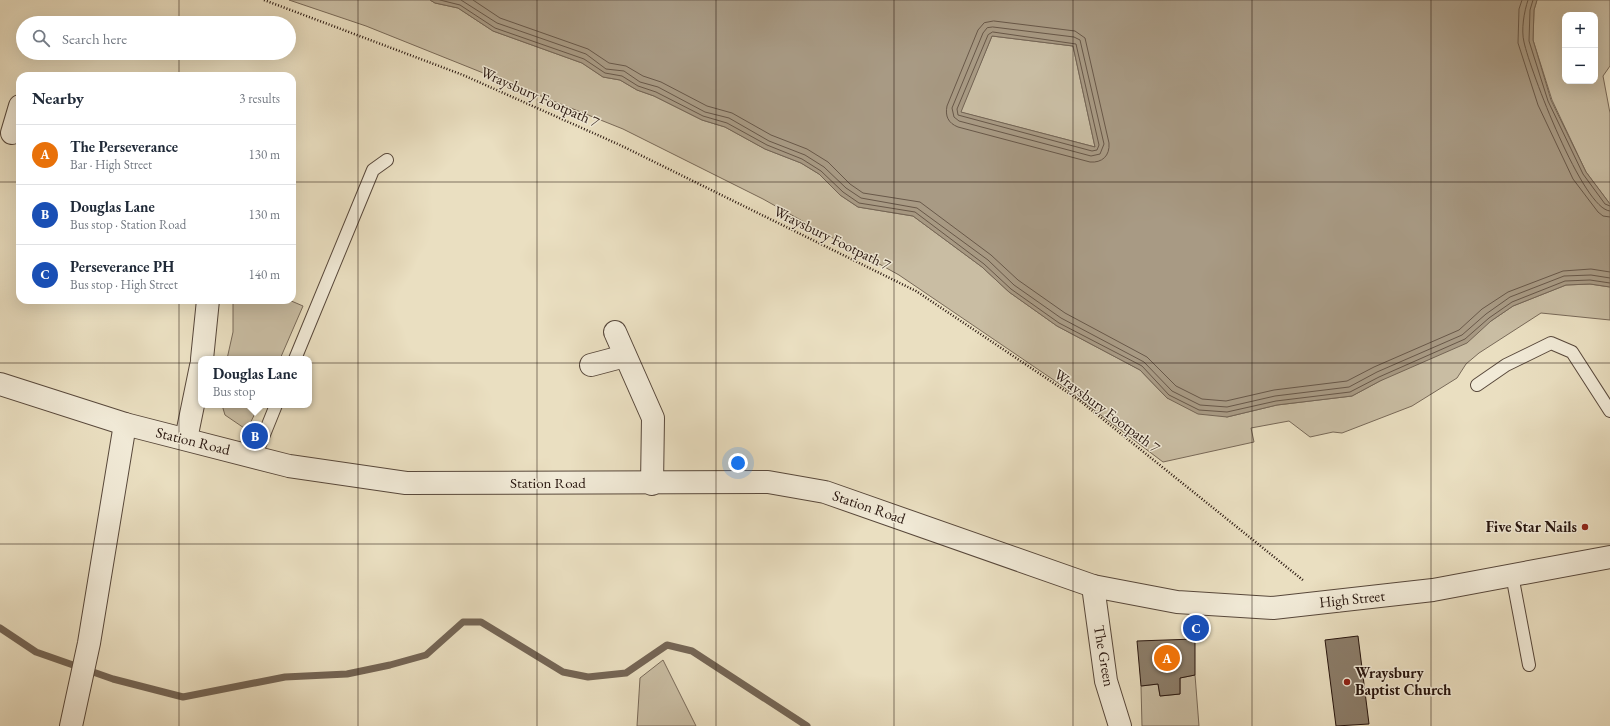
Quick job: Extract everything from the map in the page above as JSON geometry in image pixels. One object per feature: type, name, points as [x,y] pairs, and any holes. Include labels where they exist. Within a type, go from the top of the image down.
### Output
[{"type":"street","points":[[12,133],[16,120]]},
{"type":"street","points":[[202,356],[208,304]]},
{"type":"street","points":[[615,332],[653,418],[652,484]]},
{"type":"street","points":[[590,365],[625,356]]},
{"type":"street","points":[[186,439],[198,381]]},
{"type":"street","name":"Station Road","points":[[0,384],[125,424],[289,466],[406,483],[652,484],[768,482],[825,492],[1093,586]]},
{"type":"street","points":[[71,726],[89,643],[125,424]]},
{"type":"street","name":"High Street","points":[[1093,586],[1177,602],[1273,608],[1433,590],[1610,557]]},
{"type":"street","name":"The Green","points":[[1093,586],[1106,681],[1120,726]]},
{"type":"lane","points":[[296,356],[373,170],[387,160]]},
{"type":"lane","points":[[1477,385],[1506,365],[1551,343],[1572,352],[1610,411]]},
{"type":"lane","points":[[255,457],[275,408]]},
{"type":"lane","points":[[1512,576],[1529,665]]},
{"type":"path","name":"Wraysbury Footpath 7","points":[[264,0],[463,75],[620,145],[916,291],[1079,400],[1329,602]]},
{"type":"shaded area","points":[[289,0],[430,0],[435,3],[458,8],[493,31],[582,63],[603,77],[620,80],[637,90],[654,96],[702,120],[725,127],[765,149],[801,163],[819,174],[840,195],[858,207],[913,216],[982,267],[1009,292],[1057,326],[1140,370],[1167,398],[1227,417],[1277,405],[1352,396],[1491,321],[1513,306],[1566,285],[1590,284],[1610,287],[1610,320],[1541,313],[1479,353],[1466,364],[1457,378],[1412,406],[1342,433],[1333,432],[1310,437],[1289,421],[1251,428],[1254,442],[1163,462],[1061,385],[899,275],[763,199],[623,129],[366,26]]},
{"type":"shaded area","points":[[1537,0],[1610,0],[1610,66],[1603,76],[1610,113],[1610,204],[1586,172],[1552,100],[1533,40],[1534,10]]},
{"type":"shaded area","points":[[992,36],[1073,46],[1095,147],[960,112]]},
{"type":"shaded area","points":[[296,303],[303,306],[281,356],[228,356],[233,332],[233,304]]},
{"type":"shaded area","points":[[223,408],[258,408],[247,430],[225,415]]},
{"type":"shaded area","points":[[663,660],[696,726],[637,726],[640,678]]},
{"type":"shaded area","points":[[1195,675],[1199,726],[1142,726],[1141,686],[1158,684],[1160,696],[1180,694],[1180,678]]},
{"type":"water","points":[[430,0],[1537,0],[1534,10],[1533,40],[1551,100],[1586,172],[1610,204],[1610,287],[1590,284],[1566,285],[1513,306],[1491,321],[1467,343],[1380,381],[1352,396],[1277,405],[1227,417],[1198,414],[1167,398],[1140,370],[1057,326],[1009,292],[982,267],[913,216],[858,207],[840,195],[819,174],[801,163],[765,149],[725,127],[702,120],[654,96],[637,90],[620,80],[603,77],[582,63],[493,31],[458,8],[435,3]],"holes":[[[992,36],[1073,46],[1095,147],[961,112]]]},
{"type":"building","name":"Wraysbury Baptist Church","points":[[1358,636],[1369,724],[1336,726],[1325,640]]},
{"type":"building","points":[[1195,639],[1195,675],[1180,678],[1180,694],[1160,696],[1158,684],[1141,686],[1137,641]]},
{"type":"waterway","points":[[0,628],[36,652],[113,679],[183,697],[285,677],[347,674],[390,665],[426,655],[463,622],[481,622],[563,672],[588,677],[626,673],[667,645],[692,651],[807,726]]},
{"type":"place","name":"Douglas Lane","points":[[255,436]]},
{"type":"place","name":"Five Star Nails","points":[[1585,527]]},
{"type":"place","name":"Perseverance PH","points":[[1196,628]]},
{"type":"place","name":"The Perseverance","points":[[1167,658]]},
{"type":"place","name":"Wraysbury Baptist Church","points":[[1347,682]]}]
